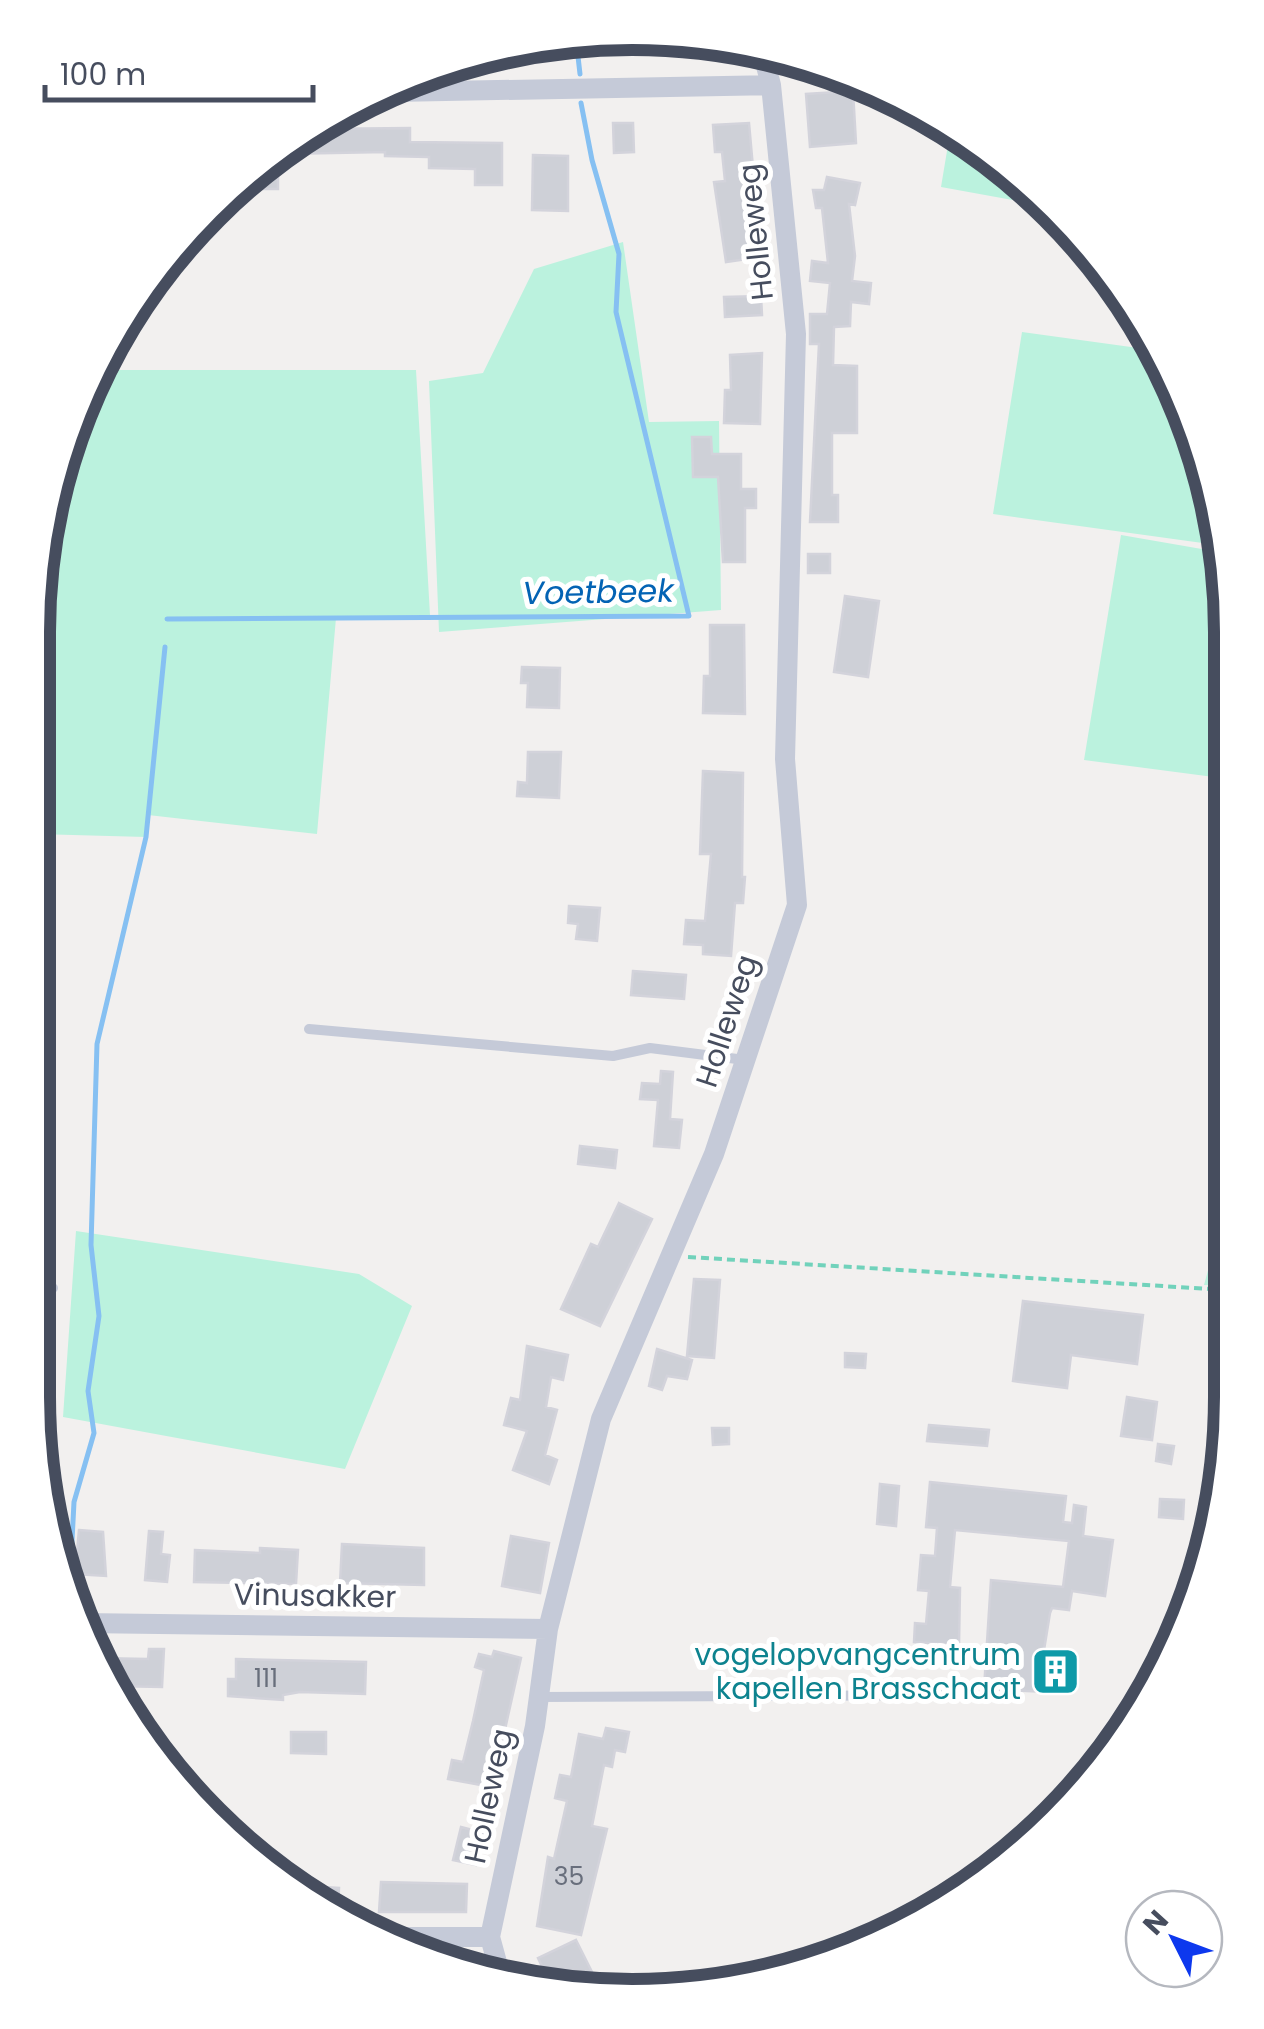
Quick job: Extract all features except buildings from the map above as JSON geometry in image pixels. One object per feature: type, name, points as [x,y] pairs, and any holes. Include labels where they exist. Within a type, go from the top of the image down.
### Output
[{"type":"street","name":"Holleweg","points":[[497,1963],[490,1938],[539,1697],[548,1628],[602,1419],[672,1256],[746,1061],[797,905],[785,759],[796,334],[766,66]]},
{"type":"street","points":[[416,92],[771,85]]},
{"type":"street","name":"Vinusakker","points":[[95,1623],[548,1628]]},
{"type":"street","points":[[415,1937],[490,1938]]},
{"type":"lane","points":[[310,1030],[613,1056],[650,1048],[746,1061]]},
{"type":"lane","points":[[539,1697],[972,1695]]},
{"type":"path","points":[[672,1256],[1214,1289]]},
{"type":"green space","points":[[948,144],[1025,202],[941,187]]},
{"type":"green space","points":[[623,242],[649,422],[719,421],[721,610],[439,632],[429,381],[483,373],[534,269]]},
{"type":"green space","points":[[1022,332],[1140,348],[1183,445],[1207,544],[993,514]]},
{"type":"green space","points":[[113,370],[416,370],[430,615],[336,618],[317,834],[148,815],[146,837],[50,834],[50,632],[55,556],[81,445]]},
{"type":"green space","points":[[1121,535],[1208,550],[1214,632],[1214,777],[1084,760]]},
{"type":"green space","points":[[76,1231],[359,1274],[412,1306],[345,1469],[63,1417]]},
{"type":"green space","points":[[1214,1249],[1214,1285],[1204,1285]]},
{"type":"waterway","name":"Voetbeek","points":[[578,53],[580,74]]},
{"type":"waterway","name":"Voetbeek","points":[[167,619],[689,616],[616,312],[619,254],[592,160],[581,103]]},
{"type":"waterway","name":"Voetbeek","points":[[71,1553],[74,1502],[94,1433],[88,1391],[99,1316],[91,1245],[97,1044],[146,837],[165,647]]},
{"type":"place","name":"vogelopvangcentrum kapellen Brasschaat","points":[[1056,1672]]}]
